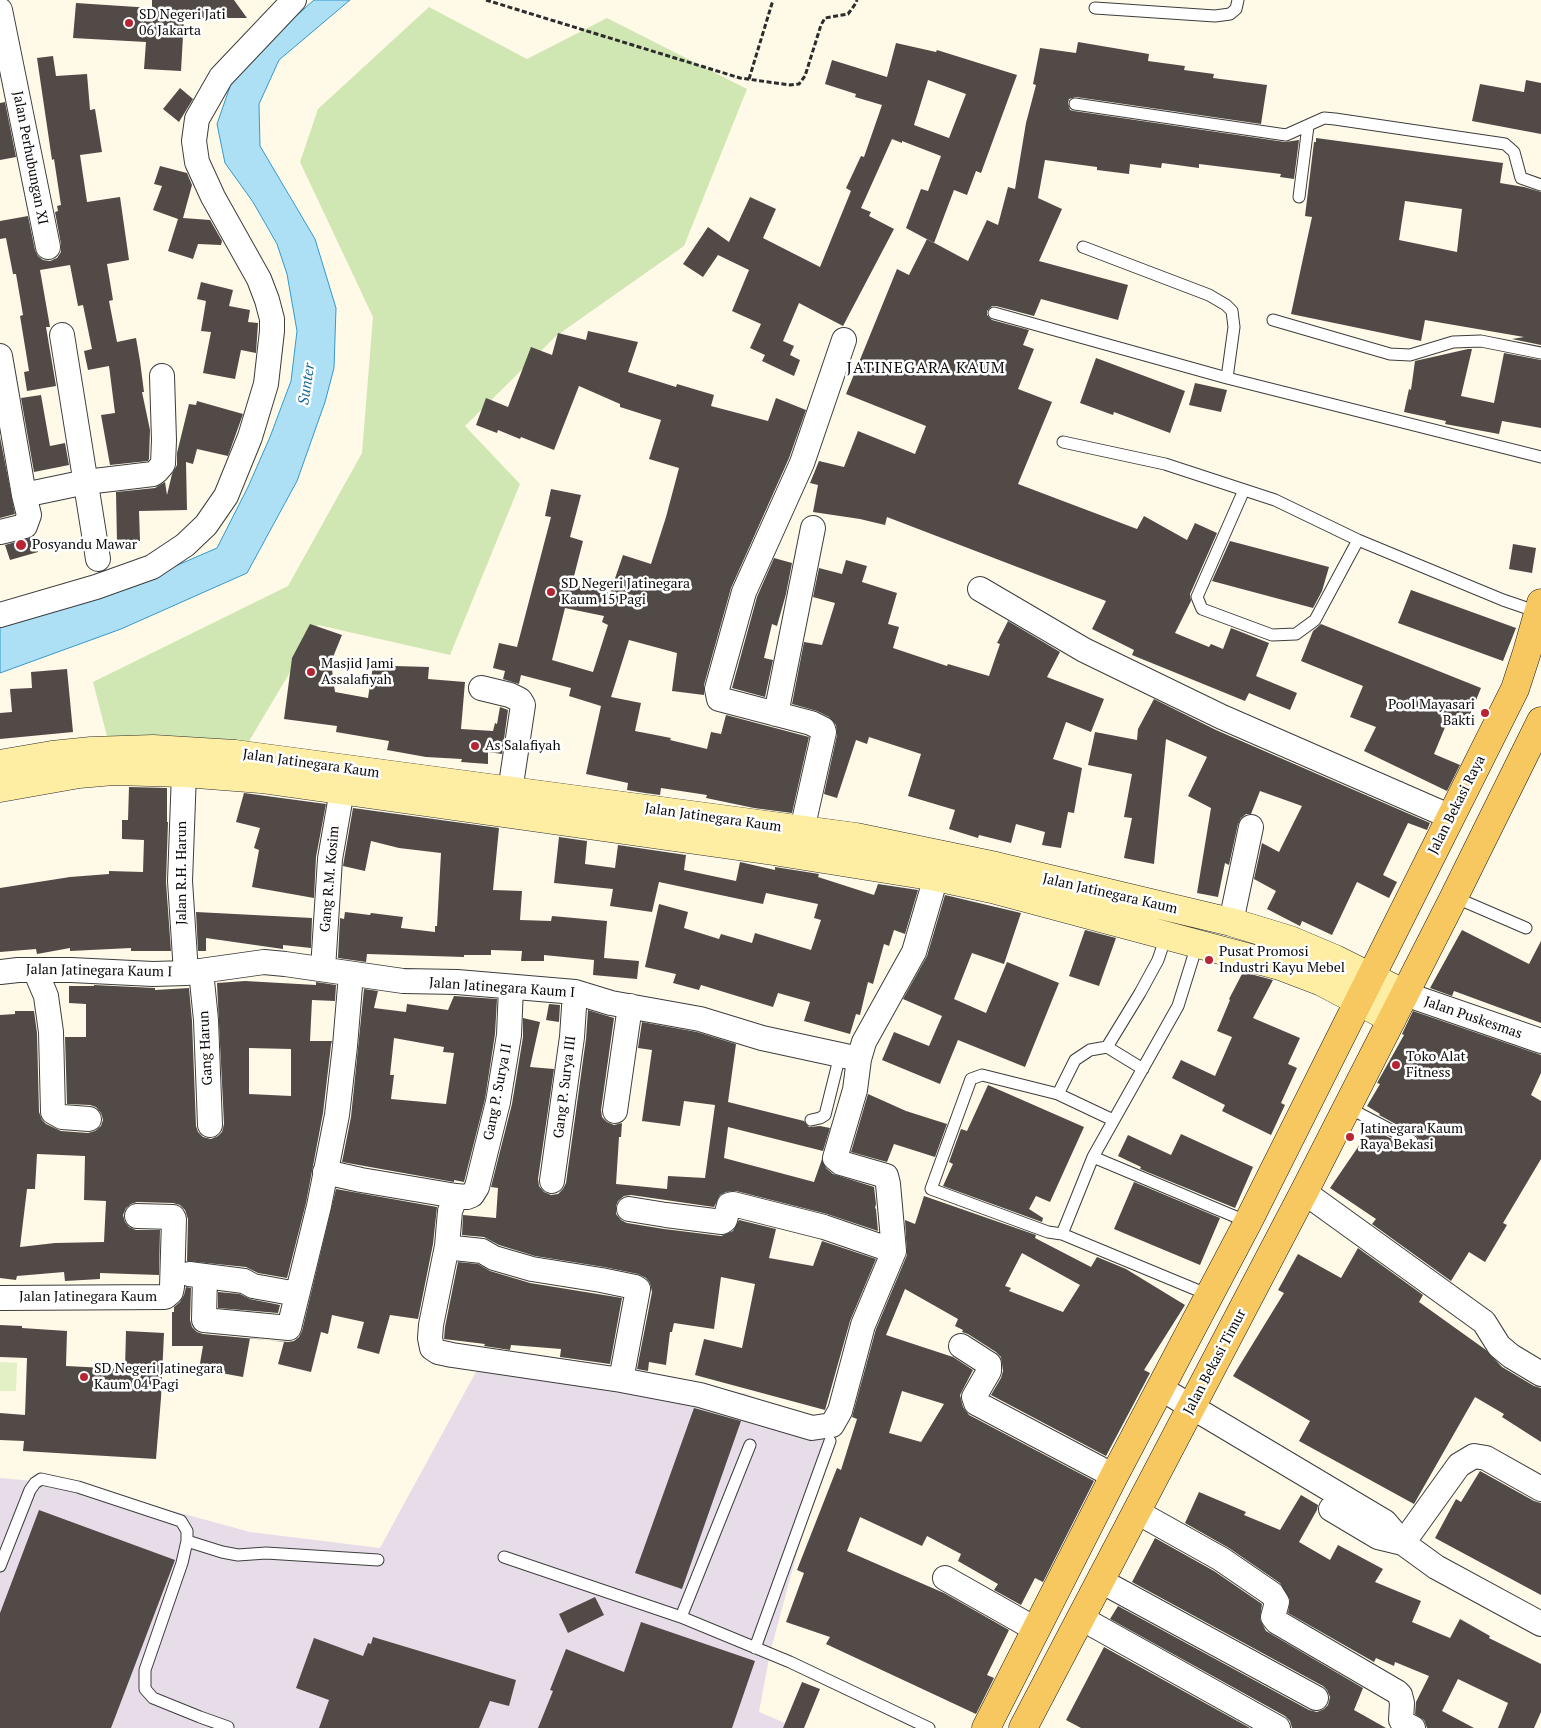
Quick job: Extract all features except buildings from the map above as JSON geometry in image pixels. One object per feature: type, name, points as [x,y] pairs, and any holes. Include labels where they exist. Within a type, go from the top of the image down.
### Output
[{"type":"main road","name":"Jalan Bekasi Raya","points":[[1359,1001],[1515,689],[1540,609]]},
{"type":"main road","points":[[1405,994],[1541,721]]},
{"type":"main road","name":"Jalan Bekasi Timur","points":[[1023,1728],[1304,1192],[1405,994]]},
{"type":"main road","points":[[986,1728],[1114,1476],[1248,1222],[1359,1001]]},
{"type":"street","points":[[0,615],[96,587],[152,567],[185,545],[199,532],[226,496],[250,438],[266,384],[272,319],[259,279],[213,197],[197,162],[194,141],[196,126],[197,119],[221,77],[294,0]]},
{"type":"street","name":"Jalan Perhubungan XI","points":[[0,10],[48,247]]},
{"type":"street","points":[[62,335],[98,559]]},
{"type":"street","points":[[802,830],[824,732],[823,728],[719,699],[717,689],[744,592],[802,463],[844,340]]},
{"type":"street","points":[[0,356],[29,515],[25,526],[0,532]]},
{"type":"street","points":[[24,495],[86,482],[153,474],[163,464],[162,376]]},
{"type":"street","points":[[776,714],[813,528]]},
{"type":"street","points":[[980,589],[1084,650],[1213,713],[1451,817]]},
{"type":"street","points":[[481,688],[510,695],[520,700],[523,705],[510,791]]},
{"type":"street","name":"Jalan Jatinegara Kaum","points":[[0,764],[92,751],[153,749],[244,755],[856,838],[994,878],[1166,936],[1280,966],[1322,982],[1392,1019]]},
{"type":"street","name":"Jalan Jatinegara Kaum","points":[[0,788],[78,774],[114,771],[261,779],[773,851],[936,877],[994,878],[1231,922],[1290,940],[1336,959],[1405,994]]},
{"type":"street","name":"Jalan R.H. Harun","points":[[184,774],[180,881],[193,972]]},
{"type":"street","name":"Gang R.M. Kosim","points":[[323,969],[330,859],[342,790]]},
{"type":"street","points":[[1231,922],[1252,827]]},
{"type":"street","points":[[447,1246],[482,1251],[494,1258],[532,1269],[601,1280],[636,1288],[638,1291],[621,1380],[700,1395],[812,1428],[832,1425],[840,1411],[863,1325],[894,1251],[886,1176],[878,1172],[841,1163],[835,1158],[855,1090],[850,1057],[864,1042],[914,952],[936,877]]},
{"type":"street","name":"Jalan Jatinegara Kaum I","points":[[0,972],[35,970],[153,974],[193,972],[264,962],[403,981],[458,982],[575,992],[611,1003],[700,1019],[762,1038],[850,1057]]},
{"type":"street","points":[[35,970],[46,996],[51,1032],[53,1112],[62,1117],[90,1119]]},
{"type":"street","name":"Gang Harun","points":[[193,972],[206,1020],[210,1125]]},
{"type":"street","points":[[205,1276],[203,1318],[205,1320],[286,1329],[290,1325],[337,1115],[351,974]]},
{"type":"street","name":"Gang P. Surya II","points":[[511,987],[509,1035],[498,1102],[477,1187],[464,1195],[450,1211],[447,1246],[431,1325],[430,1338],[432,1348],[438,1352],[452,1355],[621,1380]]},
{"type":"street","name":"Gang P. Surya III","points":[[552,1181],[571,1046],[575,992]]},
{"type":"street","name":"Jalan Puskesmas","points":[[1405,994],[1541,1041]]},
{"type":"street","points":[[615,1110],[630,1006]]},
{"type":"street","points":[[325,1172],[361,1180],[464,1195]]},
{"type":"street","points":[[1304,1192],[1484,1322],[1499,1346],[1511,1356],[1541,1374]]},
{"type":"street","points":[[629,1209],[722,1222],[726,1220],[729,1205],[733,1204],[824,1227],[894,1251]]},
{"type":"street","points":[[137,1216],[173,1217],[172,1281],[205,1276],[244,1281],[253,1286],[298,1294]]},
{"type":"street","name":"Jalan Jatinegara Kaum","points":[[0,1298],[161,1297],[168,1295],[172,1281]]},
{"type":"street","points":[[961,1346],[989,1364],[989,1371],[974,1397],[976,1403],[1114,1476]]},
{"type":"street","points":[[1160,1388],[1186,1417],[1385,1522],[1403,1542],[1436,1567],[1541,1624]]},
{"type":"street","points":[[1403,1542],[1459,1465],[1474,1456],[1486,1458],[1541,1489]]},
{"type":"street","points":[[1137,1512],[1221,1559],[1272,1594],[1276,1602],[1273,1617],[1277,1622],[1397,1692],[1402,1703],[1401,1720],[1413,1728]]},
{"type":"street","points":[[945,1578],[1036,1629]]},
{"type":"street","points":[[1101,1581],[1316,1698]]},
{"type":"street","points":[[1081,1618],[1278,1728]]},
{"type":"lane","points":[[1096,8],[1215,16],[1230,14],[1236,9],[1238,0]]},
{"type":"lane","points":[[1075,104],[1286,135],[1324,118],[1505,144],[1514,152],[1521,178],[1541,185]]},
{"type":"lane","points":[[1299,197],[1308,126]]},
{"type":"lane","points":[[1083,247],[1208,295],[1226,305],[1232,311],[1234,326],[1227,378]]},
{"type":"lane","points":[[994,313],[1227,378],[1541,457]]},
{"type":"lane","points":[[1273,320],[1390,354],[1410,355],[1453,342],[1480,341],[1541,353]]},
{"type":"lane","points":[[1063,442],[1165,464],[1275,500],[1358,540],[1503,600],[1540,609]]},
{"type":"lane","points":[[1244,490],[1197,597],[1202,609],[1272,635],[1296,634],[1314,620],[1358,540]]},
{"type":"lane","points":[[1454,896],[1526,928]]},
{"type":"lane","points":[[1107,1047],[1158,960],[1166,936]]},
{"type":"lane","points":[[1062,1234],[1092,1157],[1178,1006],[1197,945]]},
{"type":"lane","points":[[1058,1094],[1075,1060],[1090,1050],[1107,1047],[1143,1070]]},
{"type":"lane","points":[[811,1120],[825,1115],[850,1057]]},
{"type":"lane","points":[[1113,1120],[1058,1094],[982,1075],[972,1079],[931,1189],[1048,1232],[1062,1234],[1209,1295]]},
{"type":"lane","points":[[1347,1107],[1412,1141]]},
{"type":"lane","points":[[1092,1157],[1248,1222]]},
{"type":"lane","points":[[755,1648],[830,1442]]},
{"type":"lane","points":[[681,1617],[750,1445]]},
{"type":"lane","points":[[0,1566],[30,1490],[35,1483],[41,1480],[78,1488],[181,1522],[187,1531],[187,1541],[182,1563],[145,1670],[145,1688],[153,1698],[229,1728]]},
{"type":"lane","points":[[187,1541],[238,1555],[266,1552],[378,1560]]},
{"type":"lane","points":[[504,1557],[681,1617],[790,1662],[929,1728]]},
{"type":"path","points":[[486,0],[740,78],[790,85],[799,84],[805,76],[825,18],[848,14],[857,0]]},
{"type":"path","points":[[749,79],[773,0]]},
{"type":"shaded area","points":[[484,1357],[667,1378],[747,1394],[829,1435],[770,1653],[759,1712],[797,1728],[0,1728],[0,1478],[78,1485],[250,1532],[380,1548]]},
{"type":"green space","points":[[429,7],[527,59],[607,18],[747,89],[684,246],[556,336],[465,426],[520,484],[450,655],[318,625],[242,753],[109,744],[93,682],[288,586],[362,453],[373,317],[300,162],[318,109]]},
{"type":"green space","points":[[0,1362],[17,1363],[16,1391],[0,1391]]},
{"type":"water","name":"Sunter","points":[[314,0],[350,0],[279,60],[259,104],[260,146],[315,239],[336,308],[334,368],[325,402],[297,481],[247,573],[121,629],[0,673],[0,621],[111,594],[217,548],[248,487],[270,437],[291,381],[297,331],[287,274],[277,244],[253,202],[225,163],[217,124],[233,78],[265,44]]},
{"type":"place","name":"SD Negeri Jati 06 Jakarta","points":[[129,23]]},
{"type":"place","name":"Posyandu Mawar","points":[[21,545]]},
{"type":"place","name":"SD Negeri Jatinegara Kaum 15 Pagi","points":[[551,592]]},
{"type":"place","name":"Masjid Jami Assalafiyah","points":[[311,672]]},
{"type":"place","name":"Pool Mayasari Bakti","points":[[1485,713]]},
{"type":"place","name":"As Salafiyah","points":[[475,746]]},
{"type":"place","name":"Pusat Promosi Industri Kayu Mebel","points":[[1209,960]]},
{"type":"place","name":"Toko Alat Fitness","points":[[1396,1065]]},
{"type":"place","name":"Jatinegara Kaum Raya Bekasi","points":[[1350,1137]]},
{"type":"place","name":"SD Negeri Jatinegara Kaum 04 Pagi","points":[[84,1377]]},
{"type":"district","name":"JATINEGARA KAUM","points":[[926,368]]}]
